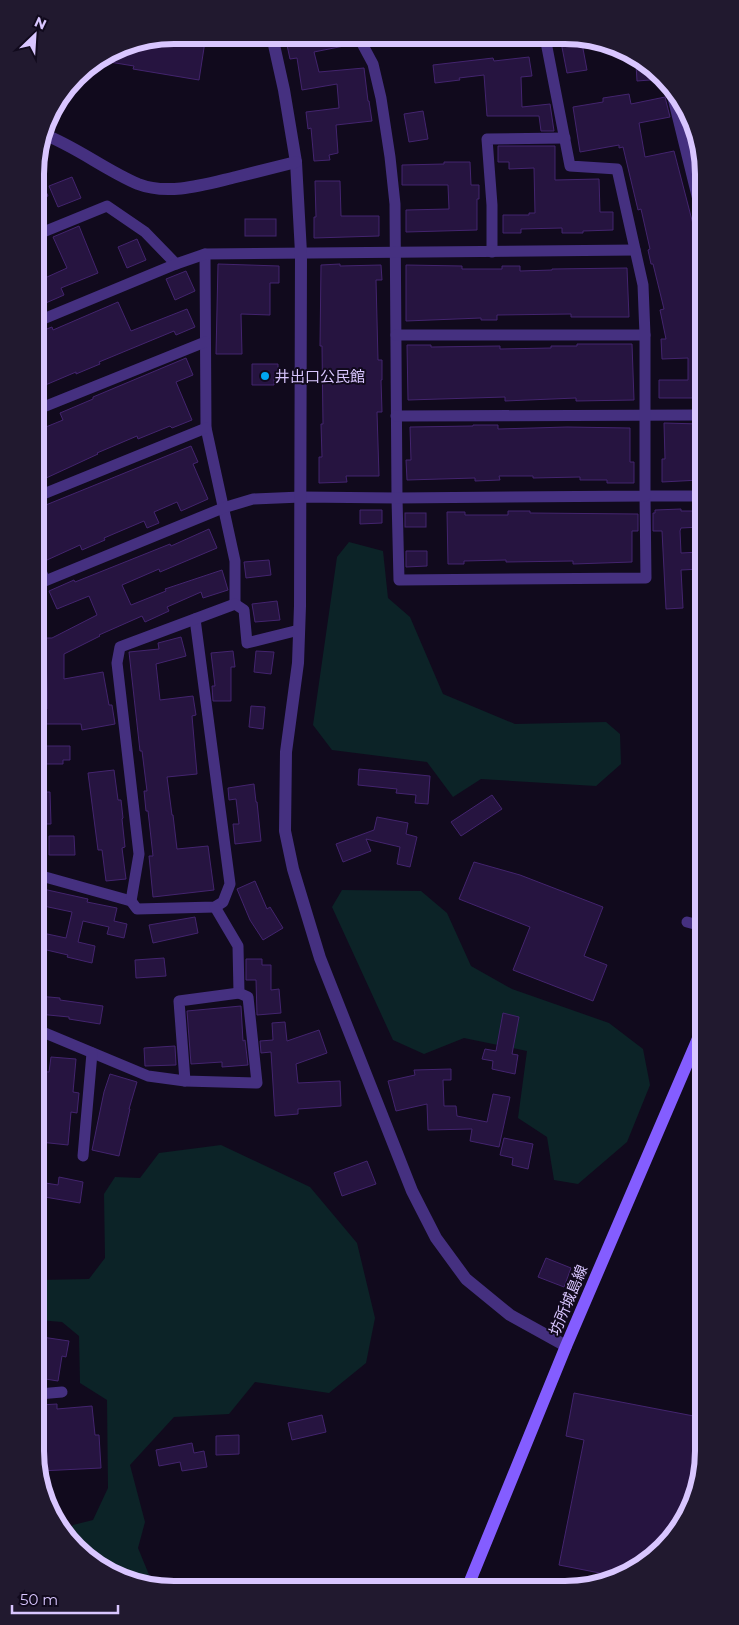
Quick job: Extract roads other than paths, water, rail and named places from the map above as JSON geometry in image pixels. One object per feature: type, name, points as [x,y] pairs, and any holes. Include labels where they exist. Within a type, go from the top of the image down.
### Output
[{"type":"main road","name":"坊所城島線","points":[[470,1581],[566,1346],[695,1045]]},
{"type":"street","points":[[274,44],[284,90],[296,162],[301,253],[299,630],[298,663],[286,752],[285,831],[293,869],[320,958],[412,1191],[436,1238],[466,1279],[510,1315],[566,1346]]},
{"type":"street","points":[[362,44],[373,64],[381,98],[395,204],[399,580],[646,578],[643,285],[618,169],[570,166],[546,44]]},
{"type":"street","points":[[674,104],[695,188]]},
{"type":"street","points":[[49,136],[63,142],[110,171],[140,185],[169,189],[196,186],[296,162]]},
{"type":"street","points":[[492,252],[492,205],[487,139],[565,138]]},
{"type":"street","points":[[44,232],[107,206],[145,232],[176,264]]},
{"type":"street","points":[[44,319],[176,264],[205,254],[635,250]]},
{"type":"street","points":[[205,254],[206,428],[235,561],[234,604]]},
{"type":"street","points":[[396,335],[645,335]]},
{"type":"street","points":[[44,407],[205,342]]},
{"type":"street","points":[[396,416],[695,415]]},
{"type":"street","points":[[44,494],[206,428]]},
{"type":"street","points":[[44,578],[45,581],[223,508],[253,499],[301,497],[695,496]]},
{"type":"street","points":[[234,604],[244,610],[247,643],[299,630]]},
{"type":"street","points":[[131,901],[139,854],[117,663],[120,647],[234,604]]},
{"type":"street","points":[[44,877],[131,901],[137,909],[214,907],[223,902],[230,884],[195,619]]},
{"type":"street","points":[[214,907],[238,946],[239,993]]},
{"type":"street","points":[[687,922],[695,924]]},
{"type":"street","points":[[44,1033],[148,1076],[185,1081],[257,1083],[248,997],[239,993],[179,1000],[185,1081]]},
{"type":"street","points":[[83,1156],[92,1053]]},
{"type":"street","points":[[44,1394],[62,1392]]},
{"type":"place","name":"井出口公民館","points":[[265,376]]}]
